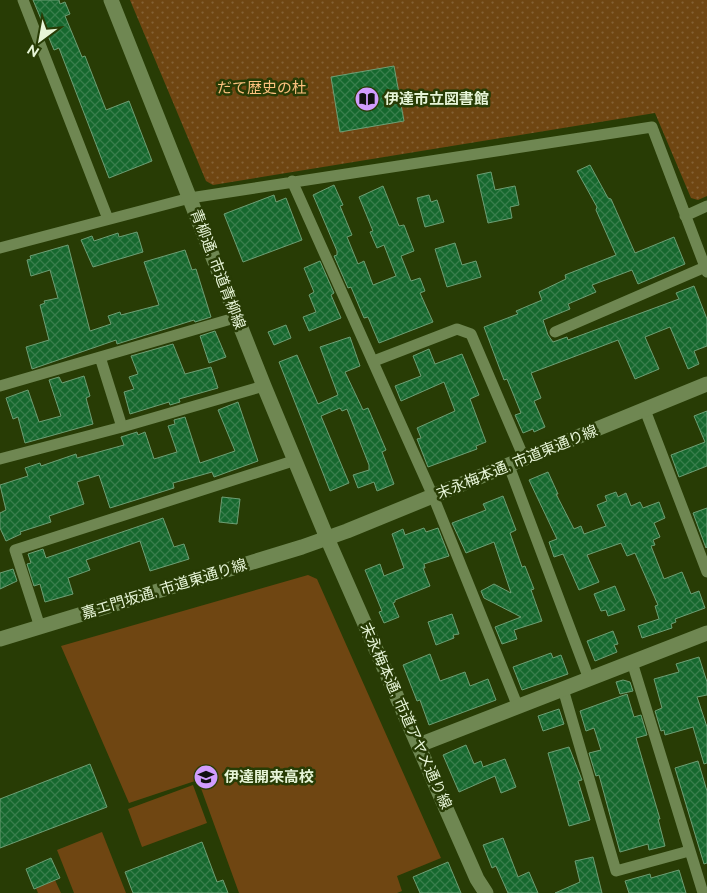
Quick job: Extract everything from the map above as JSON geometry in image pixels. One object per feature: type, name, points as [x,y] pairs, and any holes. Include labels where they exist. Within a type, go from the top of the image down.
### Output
[{"type":"street","points":[[23,0],[108,219]]},
{"type":"street","name":"青柳通, 市道青柳線","points":[[111,0],[264,386],[327,538]]},
{"type":"street","points":[[0,248],[190,198],[652,127],[706,270],[555,332]]},
{"type":"street","points":[[292,181],[433,496],[518,707]]},
{"type":"street","points":[[685,216],[707,206]]},
{"type":"street","points":[[0,386],[238,317]]},
{"type":"street","points":[[374,361],[457,329],[471,334],[524,458]]},
{"type":"street","points":[[100,357],[122,427]]},
{"type":"street","name":"末永梅本通, 市道東通り線","points":[[327,538],[509,466],[524,458],[707,384]]},
{"type":"street","points":[[0,459],[122,427],[264,386]]},
{"type":"street","points":[[645,410],[707,572]]},
{"type":"street","points":[[40,626],[15,550],[296,460]]},
{"type":"street","points":[[509,466],[589,679]]},
{"type":"street","name":"嘉エ門坂通, 市道東通り線","points":[[0,639],[327,538]]},
{"type":"street","name":"末永梅本通, 市道アヤメ通り線","points":[[327,538],[477,879],[486,893]]},
{"type":"street","points":[[419,745],[707,634]]},
{"type":"street","points":[[632,662],[702,893]]},
{"type":"street","points":[[563,689],[616,871],[689,851]]},
{"type":"green space","name":"だて歴史の杜","points":[[130,0],[707,0],[707,196],[698,200],[691,198],[655,113],[213,185],[206,181]]},
{"type":"green space","name":"伊達開来高校","points":[[308,575],[317,579],[441,858],[397,876],[402,891],[397,893],[239,893],[198,780],[129,803],[61,646]]},
{"type":"green space","points":[[193,785],[207,823],[142,847],[128,809]]},
{"type":"green space","points":[[102,832],[126,893],[74,893],[57,850]]},
{"type":"green space","points":[[55,880],[61,893],[38,893],[36,888]]},
{"type":"building","points":[[33,0],[59,0],[60,4],[65,2],[70,14],[65,16],[82,57],[85,56],[106,110],[129,101],[152,161],[109,178],[59,48],[54,50]]},
{"type":"building","name":"伊達市立図書館","points":[[394,66],[404,121],[340,132],[331,77]]},
{"type":"building","points":[[590,165],[608,198],[611,199],[635,253],[674,237],[685,264],[638,284],[632,270],[592,285],[596,292],[568,304],[570,309],[543,320],[548,335],[553,342],[567,337],[568,340],[679,299],[676,293],[694,286],[707,319],[707,346],[694,351],[699,364],[688,369],[670,327],[645,337],[659,369],[635,379],[618,340],[531,373],[541,398],[534,401],[545,427],[534,432],[533,429],[523,433],[515,415],[521,413],[507,379],[504,380],[484,327],[518,314],[516,311],[542,300],[539,292],[566,279],[565,275],[616,255],[596,210],[597,207],[577,171]]},
{"type":"building","points":[[491,172],[495,190],[515,186],[519,205],[510,207],[512,218],[488,223],[477,175]]},
{"type":"building","points":[[334,185],[343,205],[340,206],[352,235],[347,237],[358,264],[364,261],[373,285],[396,276],[384,245],[377,248],[370,232],[373,231],[359,197],[383,186],[399,226],[404,225],[414,251],[401,256],[411,281],[420,278],[425,291],[420,293],[433,322],[379,343],[368,317],[364,318],[351,287],[348,288],[334,256],[337,255],[337,251],[313,195]]},
{"type":"building","points":[[274,195],[276,202],[286,198],[302,240],[243,262],[224,214]]},
{"type":"building","points":[[429,195],[431,202],[437,200],[444,222],[425,227],[417,198]]},
{"type":"building","points":[[137,232],[143,252],[93,267],[81,240],[92,236],[94,241],[118,233],[119,237]]},
{"type":"building","points":[[455,243],[462,265],[476,261],[481,277],[447,287],[435,249]]},
{"type":"building","points":[[68,245],[90,331],[111,324],[108,316],[120,312],[121,315],[159,305],[144,262],[185,250],[192,270],[196,269],[211,317],[195,322],[194,320],[117,344],[116,340],[32,369],[26,347],[49,340],[40,305],[45,303],[44,301],[58,298],[50,270],[31,276],[27,260],[31,259],[30,256]]},
{"type":"building","points":[[320,261],[334,293],[331,295],[341,318],[309,331],[303,317],[316,312],[309,295],[314,292],[304,268]]},
{"type":"building","points":[[286,325],[291,338],[274,345],[268,332]]},
{"type":"building","points":[[215,331],[226,357],[209,363],[200,336]]},
{"type":"building","points":[[350,337],[360,366],[345,372],[363,410],[368,408],[386,450],[382,452],[394,484],[377,491],[374,482],[358,488],[353,475],[369,470],[369,465],[347,409],[342,411],[340,408],[321,416],[349,483],[330,491],[279,362],[297,355],[318,404],[338,395],[320,347]]},
{"type":"building","points":[[173,344],[185,374],[211,367],[218,388],[179,399],[180,402],[170,405],[169,402],[130,414],[124,392],[134,389],[129,377],[138,374],[131,356]]},
{"type":"building","points":[[429,349],[435,364],[462,354],[479,395],[470,399],[486,442],[476,446],[477,449],[428,467],[417,439],[421,438],[417,428],[455,411],[444,382],[401,401],[395,386],[421,376],[413,356]]},
{"type":"building","points":[[84,376],[90,396],[86,398],[93,424],[25,443],[18,417],[13,419],[6,398],[28,390],[39,422],[61,416],[49,380],[59,377],[62,383]]},
{"type":"building","points":[[238,402],[258,461],[214,477],[212,472],[173,483],[174,488],[110,508],[99,475],[77,482],[84,504],[49,516],[51,522],[20,532],[21,534],[6,541],[0,528],[0,513],[6,510],[0,485],[28,476],[25,468],[40,463],[41,466],[76,454],[77,458],[124,445],[121,437],[137,432],[138,435],[145,432],[154,459],[177,452],[168,426],[175,424],[174,420],[185,417],[200,463],[235,451],[218,410]]},
{"type":"building","points":[[707,411],[707,466],[679,477],[671,455],[705,442],[694,416]]},
{"type":"building","points":[[548,472],[558,494],[556,494],[574,529],[581,526],[584,534],[606,526],[597,505],[607,501],[605,496],[616,492],[618,497],[626,493],[631,506],[640,502],[643,508],[659,502],[665,518],[654,523],[660,537],[653,540],[655,545],[651,546],[664,579],[682,572],[691,594],[699,591],[705,608],[675,619],[676,622],[671,624],[672,628],[642,638],[638,626],[659,619],[655,606],[658,605],[635,553],[627,556],[621,543],[587,555],[599,582],[579,590],[563,554],[554,557],[549,542],[557,539],[529,480]]},
{"type":"building","points":[[503,496],[516,530],[510,533],[522,567],[525,566],[534,589],[531,590],[542,621],[514,630],[517,639],[502,644],[495,627],[521,617],[484,598],[481,591],[494,584],[511,593],[494,542],[466,553],[452,523],[486,510],[483,504]]},
{"type":"building","points":[[222,497],[240,499],[237,524],[219,522]]},
{"type":"building","points":[[707,508],[707,547],[706,548],[693,513]]},
{"type":"building","points":[[163,518],[174,547],[184,544],[189,559],[150,571],[140,541],[86,560],[90,570],[68,578],[73,594],[45,602],[40,584],[34,586],[27,564],[31,563],[28,554],[43,549],[46,558]]},
{"type":"building","points":[[424,528],[426,532],[438,528],[449,556],[424,564],[425,568],[423,568],[430,586],[395,600],[393,603],[399,617],[384,623],[379,612],[382,611],[365,570],[380,564],[384,576],[404,568],[392,534],[403,529],[405,535]]},
{"type":"building","points":[[13,569],[17,581],[0,589],[0,573]]},
{"type":"building","points":[[615,586],[625,610],[608,616],[606,610],[601,611],[594,594]]},
{"type":"building","points":[[452,614],[459,634],[453,635],[454,638],[436,645],[428,622]]},
{"type":"building","points":[[613,631],[618,644],[614,645],[617,652],[595,661],[587,641]]},
{"type":"building","points":[[551,653],[553,658],[561,655],[568,674],[522,690],[513,667]]},
{"type":"building","points":[[430,654],[440,681],[465,672],[470,686],[488,679],[496,700],[429,725],[420,700],[417,701],[403,665]]},
{"type":"building","points":[[699,657],[707,682],[707,695],[697,697],[707,727],[707,763],[704,764],[693,727],[665,735],[664,730],[661,731],[655,711],[662,708],[654,679],[679,672],[676,664]]},
{"type":"building","points":[[623,680],[630,682],[633,691],[620,694],[616,682]]},
{"type":"building","points":[[627,694],[634,717],[641,715],[647,735],[636,738],[660,819],[658,819],[665,846],[649,850],[648,844],[620,852],[599,775],[596,776],[589,753],[601,750],[594,728],[586,731],[580,711]]},
{"type":"building","points":[[559,709],[564,724],[543,731],[538,716]]},
{"type":"building","points":[[466,745],[474,764],[481,761],[483,767],[505,759],[516,787],[501,793],[495,776],[459,792],[443,755]]},
{"type":"building","points":[[569,747],[582,780],[578,781],[590,820],[569,826],[548,753]]},
{"type":"building","points":[[698,761],[707,791],[707,863],[704,864],[675,768]]},
{"type":"building","points":[[90,764],[107,807],[0,848],[0,799]]},
{"type":"building","points":[[503,838],[518,877],[529,872],[538,893],[508,893],[496,866],[492,868],[483,845]]},
{"type":"building","points":[[202,842],[217,882],[223,880],[228,893],[133,893],[125,872]]},
{"type":"building","points":[[593,857],[602,893],[555,893],[580,882],[575,861]]},
{"type":"building","points":[[51,858],[60,878],[34,889],[26,869]]},
{"type":"building","points":[[448,862],[461,893],[420,893],[413,877]]},
{"type":"building","points":[[679,870],[686,893],[629,893],[625,881],[650,874],[651,878]]},
{"type":"place","name":"伊達市立図書館","points":[[367,99]]},
{"type":"place","name":"伊達開来高校","points":[[206,777]]}]
